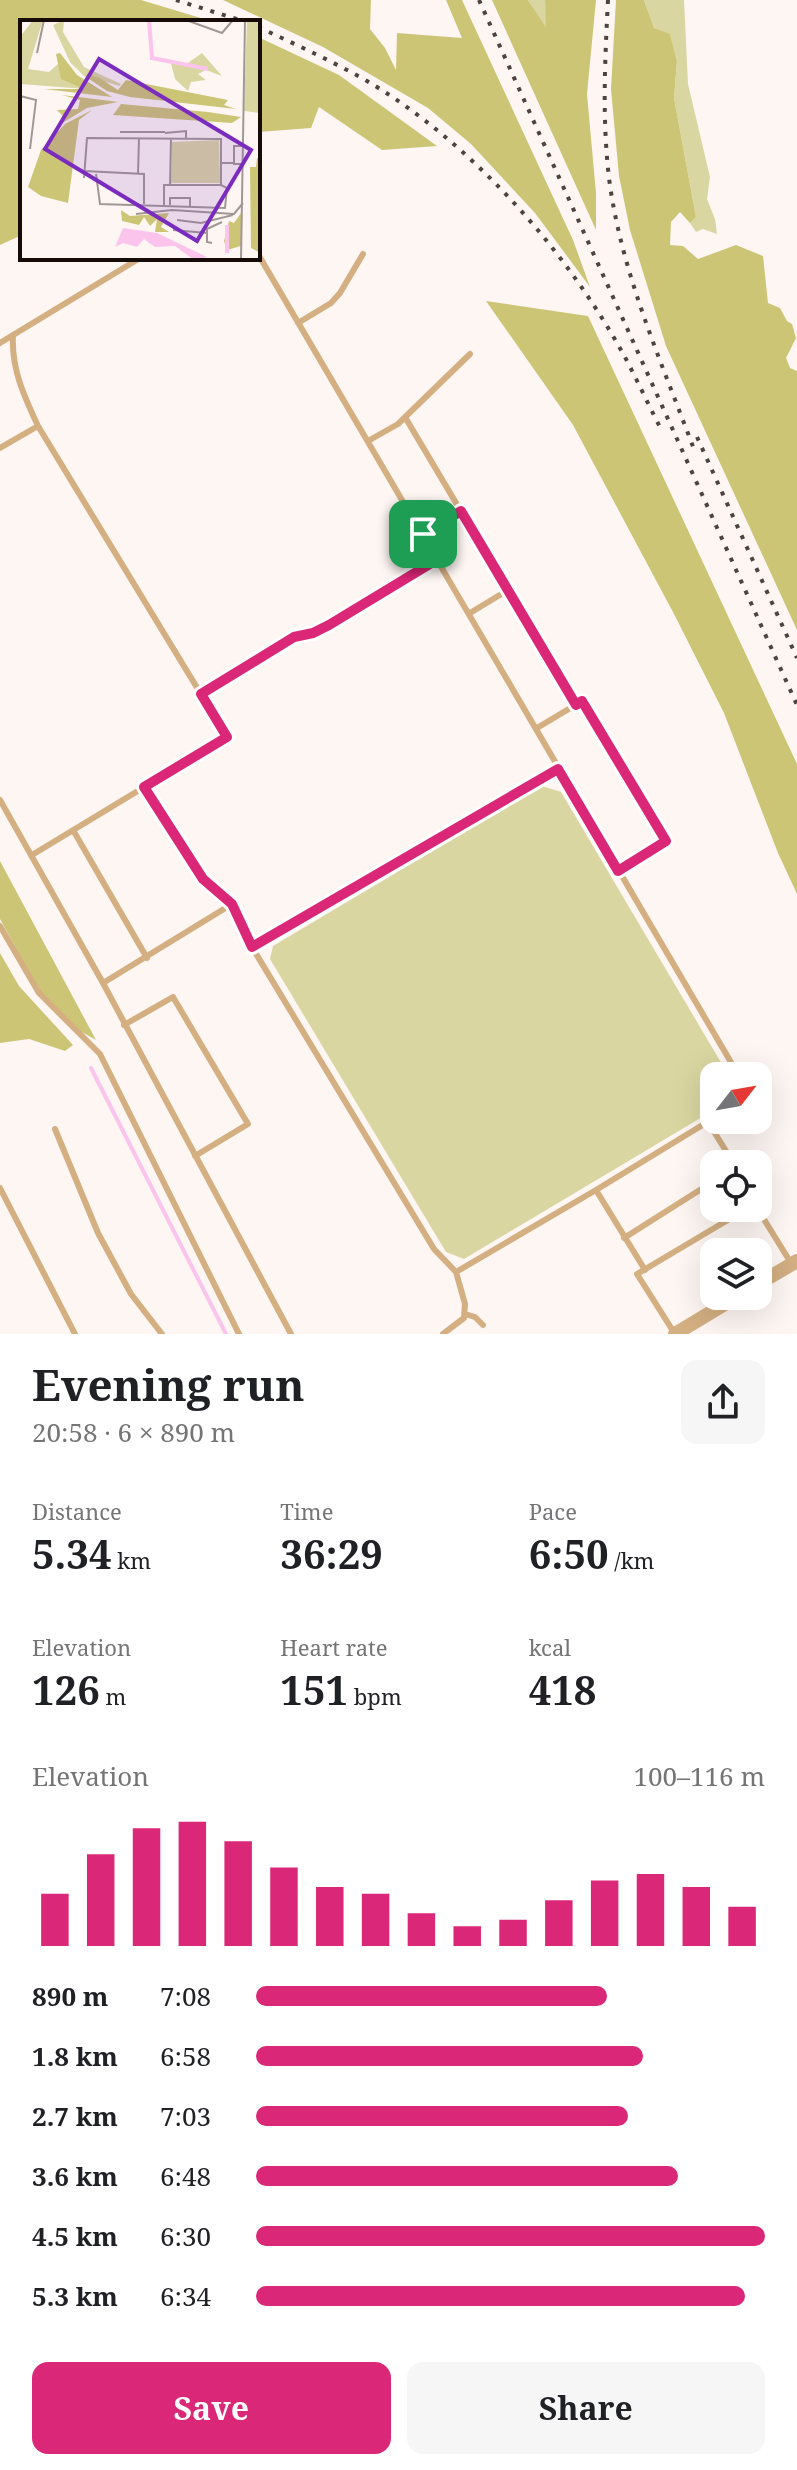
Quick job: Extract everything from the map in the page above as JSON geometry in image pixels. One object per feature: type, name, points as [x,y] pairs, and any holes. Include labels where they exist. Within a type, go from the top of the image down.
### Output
[{"type":"street","points":[[772,1275],[794,1262]]},
{"type":"street","points":[[675,1334],[715,1310]]},
{"type":"lane","points":[[298,323],[331,303],[363,254]]},
{"type":"lane","points":[[260,257],[731,1062]]},
{"type":"lane","points":[[0,343],[137,260]]},
{"type":"lane","points":[[13,335],[16,373],[38,426],[227,737],[32,855]]},
{"type":"lane","points":[[368,441],[405,417],[470,354]]},
{"type":"lane","points":[[405,417],[576,705]]},
{"type":"lane","points":[[0,448],[38,426]]},
{"type":"lane","points":[[423,534],[461,511]]},
{"type":"lane","points":[[201,694],[294,637],[329,625],[438,559]]},
{"type":"lane","points":[[470,613],[508,590]]},
{"type":"lane","points":[[537,728],[582,701],[666,841],[618,871]]},
{"type":"lane","points":[[252,947],[558,769]]},
{"type":"lane","points":[[144,787],[203,879],[232,904],[252,947],[434,1249],[456,1272],[465,1314],[443,1334]]},
{"type":"lane","points":[[0,800],[103,983],[291,1334]]},
{"type":"lane","points":[[73,830],[147,958]]},
{"type":"lane","points":[[103,983],[232,904]]},
{"type":"lane","points":[[0,926],[39,993],[100,1054],[239,1334]]},
{"type":"lane","points":[[124,1025],[173,997],[248,1124],[195,1156]]},
{"type":"lane","points":[[456,1272],[700,1127]]},
{"type":"lane","points":[[55,1129],[98,1233],[131,1294],[162,1334]]},
{"type":"lane","points":[[0,1188],[75,1334]]},
{"type":"lane","points":[[596,1190],[645,1270]]},
{"type":"lane","points":[[624,1238],[700,1190]]},
{"type":"lane","points":[[675,1334],[637,1274],[725,1222]]},
{"type":"lane","points":[[767,1222],[794,1262]]},
{"type":"lane","points":[[465,1314],[475,1317],[483,1325]]},
{"type":"shaded area","points":[[0,0],[141,0],[207,20],[20,20],[20,236],[0,245]]},
{"type":"shaded area","points":[[223,0],[371,0],[370,29],[385,48],[396,70],[397,33],[462,38],[446,0],[462,0],[573,240],[590,287],[535,213],[471,144],[428,108],[323,47]]},
{"type":"shaded area","points":[[492,0],[528,0],[546,27],[545,0],[596,0],[587,94],[596,193],[596,230]]},
{"type":"shaded area","points":[[528,0],[545,0],[547,29]]},
{"type":"shaded area","points":[[616,0],[644,0],[654,28],[670,34],[677,61],[674,98],[696,217],[690,223],[680,212],[671,222],[670,245],[683,246],[698,259],[736,245],[763,256],[768,303],[780,308],[792,324],[796,338],[786,358],[790,368],[797,371],[797,630],[666,346],[630,230],[619,176],[611,89]]},
{"type":"shaded area","points":[[644,0],[684,0],[688,84],[710,177],[707,199],[717,234],[703,229],[696,232],[690,223],[696,217],[674,98],[677,61],[670,35],[654,28]]},
{"type":"shaded area","points":[[260,38],[339,75],[437,146],[382,150],[319,107],[311,128],[260,132]]},
{"type":"shaded area","points":[[486,301],[588,316],[797,764],[797,894],[724,713],[674,614],[573,425]]},
{"type":"shaded area","points":[[542,786],[561,792],[721,1062],[700,1062],[700,1118],[464,1259],[446,1252],[270,959],[273,946]]},
{"type":"shaded area","points":[[0,861],[96,1040],[80,1031],[41,993],[0,919]]},
{"type":"shaded area","points":[[0,953],[19,986],[73,1045],[65,1051],[29,1039],[0,1043]]},
{"type":"waterway","points":[[91,1068],[226,1334]]},
{"type":"railway","points":[[176,0],[240,20]]},
{"type":"railway","points":[[479,0],[797,705]]},
{"type":"railway","points":[[608,0],[605,133],[615,213],[644,317],[695,452]]},
{"type":"railway","points":[[260,28],[367,81],[406,106],[480,168],[514,203],[576,279],[626,359],[661,429]]},
{"type":"railway","points":[[697,437],[797,658]]},
{"type":"route","points":[[461,511],[576,705],[582,701],[666,841],[618,871],[558,769],[252,947],[232,904],[203,879],[144,787],[227,737],[201,694],[294,637],[329,625],[438,559],[423,534],[461,511]]}]
